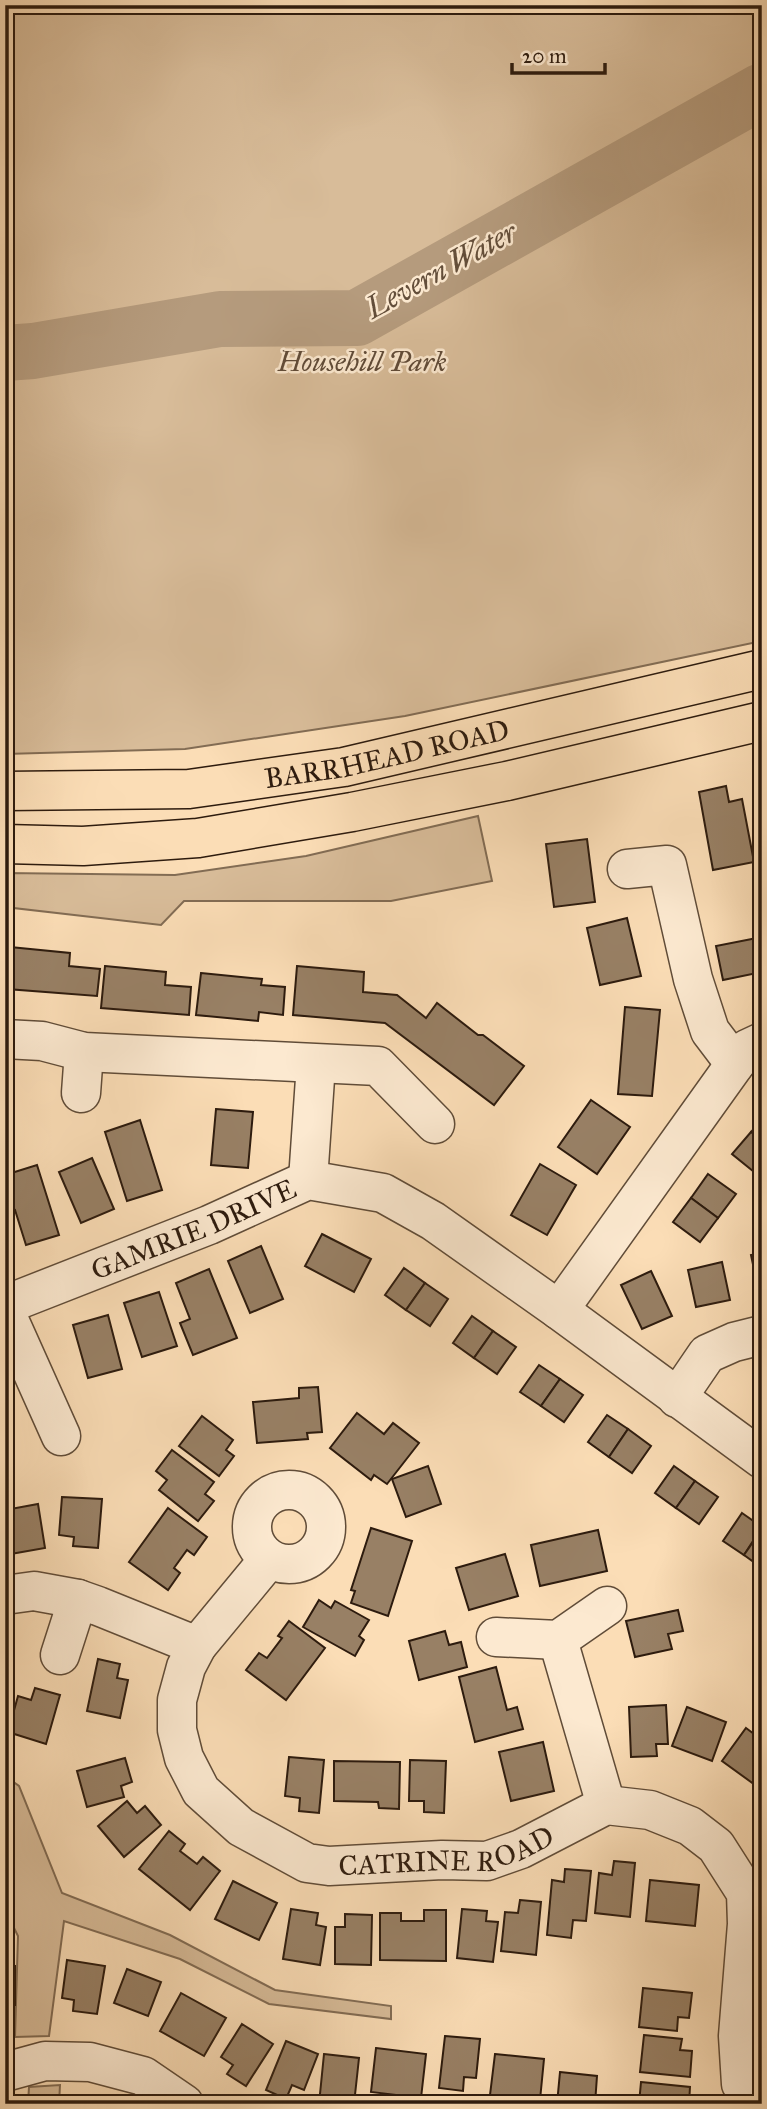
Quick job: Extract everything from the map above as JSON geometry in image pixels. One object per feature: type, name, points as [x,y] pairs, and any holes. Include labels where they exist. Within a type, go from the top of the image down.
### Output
[{"type":"main road","name":"BARRHEAD ROAD","points":[[5,791],[189,789],[344,767],[762,670]]},
{"type":"main road","name":"BARRHEAD ROAD","points":[[5,844],[83,846],[198,838],[352,812],[507,781],[762,721]]},
{"type":"street","points":[[559,1310],[748,1053],[710,1031],[694,979],[667,865],[627,869]]},
{"type":"street","points":[[5,1039],[43,1041],[84,1052],[378,1066],[435,1124]]},
{"type":"street","points":[[81,1093],[84,1052]]},
{"type":"street","points":[[307,1180],[316,1064]]},
{"type":"street","name":"GAMRIE DRIVE","points":[[5,1305],[209,1225],[307,1180],[383,1193],[433,1221],[762,1460]]},
{"type":"street","points":[[5,1311],[61,1436]]},
{"type":"street","points":[[677,1398],[707,1354],[734,1342],[762,1335]]},
{"type":"street","name":"CATRINE ROAD","points":[[269,1559],[197,1646],[186,1667],[177,1700],[177,1730],[184,1758],[201,1791],[241,1827],[307,1863],[329,1866],[442,1860],[487,1861],[522,1849],[606,1805]]},
{"type":"street","points":[[5,1595],[34,1591],[98,1605],[197,1646]]},
{"type":"street","points":[[60,1655],[78,1600]]},
{"type":"street","points":[[496,1637],[558,1640],[607,1606]]},
{"type":"street","points":[[558,1640],[606,1805],[650,1810],[690,1826],[716,1846],[754,1892],[747,1924],[738,2036],[743,2097]]},
{"type":"street","points":[[5,2072],[45,2061],[90,2062],[143,2076],[184,2104]]},
{"type":"green space","name":"Househill Park","points":[[5,5],[762,5],[762,641],[405,716],[185,749],[5,754]]},
{"type":"green space","points":[[478,816],[492,881],[391,901],[184,901],[161,925],[5,907],[5,873],[175,875],[306,856]]},
{"type":"green space","points":[[5,1776],[19,1786],[62,1893],[170,1935],[275,1990],[391,2006],[391,2019],[269,2004],[180,1959],[64,1921],[49,2036],[15,2037],[18,1936],[5,1910]]},
{"type":"green space","points":[[60,2085],[59,2104],[28,2104],[29,2087]]},
{"type":"building","points":[[726,786],[729,802],[742,799],[754,862],[713,870],[699,792]]},
{"type":"building","points":[[587,839],[595,902],[554,907],[546,844]]},
{"type":"building","points":[[627,918],[641,976],[600,985],[587,928]]},
{"type":"building","points":[[762,937],[762,972],[723,980],[716,946]]},
{"type":"building","points":[[10,947],[70,953],[69,966],[100,969],[97,996],[7,989]]},
{"type":"building","points":[[105,966],[166,972],[165,985],[191,987],[189,1015],[101,1008]]},
{"type":"building","points":[[297,966],[364,972],[363,992],[397,995],[426,1018],[437,1003],[524,1066],[494,1105],[385,1023],[293,1015]]},
{"type":"building","points":[[201,973],[262,979],[261,985],[285,987],[283,1015],[259,1012],[258,1021],[196,1015]]},
{"type":"building","points":[[625,1007],[660,1010],[652,1096],[618,1094]]},
{"type":"building","points":[[591,1100],[630,1127],[597,1174],[558,1147]]},
{"type":"building","points":[[216,1109],[253,1112],[248,1168],[211,1165]]},
{"type":"building","points":[[762,1119],[762,1141],[751,1132]]},
{"type":"building","points":[[140,1120],[162,1190],[127,1201],[105,1132]]},
{"type":"building","points":[[751,1132],[762,1141],[762,1173],[759,1176],[732,1154]]},
{"type":"building","points":[[92,1158],[114,1209],[81,1223],[59,1172]]},
{"type":"building","points":[[540,1164],[576,1185],[547,1235],[511,1215]]},
{"type":"building","points":[[37,1165],[59,1235],[26,1245],[15,1210],[5,1213],[5,1175]]},
{"type":"building","points":[[708,1174],[736,1194],[718,1218],[691,1198]]},
{"type":"building","points":[[691,1198],[718,1218],[700,1242],[673,1222]]},
{"type":"building","points":[[322,1234],[371,1259],[354,1292],[305,1266]]},
{"type":"building","points":[[261,1246],[283,1299],[250,1313],[228,1261]]},
{"type":"building","points":[[762,1253],[762,1287],[758,1288],[751,1255]]},
{"type":"building","points":[[722,1262],[730,1300],[696,1307],[688,1270]]},
{"type":"building","points":[[404,1268],[425,1283],[406,1310],[385,1295]]},
{"type":"building","points":[[209,1269],[237,1338],[193,1355],[180,1323],[190,1319],[176,1283]]},
{"type":"building","points":[[651,1271],[672,1316],[642,1329],[621,1285]]},
{"type":"building","points":[[425,1283],[448,1299],[430,1326],[406,1310]]},
{"type":"building","points":[[159,1292],[177,1346],[142,1357],[124,1303]]},
{"type":"building","points":[[108,1315],[122,1369],[88,1378],[73,1325]]},
{"type":"building","points":[[472,1316],[493,1331],[474,1358],[453,1343]]},
{"type":"building","points":[[493,1331],[516,1347],[497,1374],[474,1358]]},
{"type":"building","points":[[539,1365],[560,1379],[541,1406],[520,1392]]},
{"type":"building","points":[[560,1379],[583,1395],[564,1422],[541,1406]]},
{"type":"building","points":[[318,1387],[322,1432],[307,1433],[308,1439],[257,1443],[253,1402],[299,1398],[299,1388]]},
{"type":"building","points":[[357,1413],[384,1434],[393,1423],[419,1443],[387,1484],[374,1475],[371,1480],[330,1448]]},
{"type":"building","points":[[607,1415],[628,1429],[609,1457],[588,1442]]},
{"type":"building","points":[[202,1416],[233,1440],[226,1450],[234,1456],[219,1476],[179,1446]]},
{"type":"building","points":[[628,1429],[651,1446],[632,1473],[609,1457]]},
{"type":"building","points":[[172,1450],[214,1482],[205,1494],[214,1501],[198,1521],[159,1490],[167,1480],[156,1471]]},
{"type":"building","points":[[428,1466],[441,1504],[406,1517],[392,1479]]},
{"type":"building","points":[[674,1466],[695,1481],[676,1508],[655,1493]]},
{"type":"building","points":[[695,1481],[718,1497],[699,1524],[676,1508]]},
{"type":"building","points":[[62,1497],[102,1499],[98,1548],[73,1546],[74,1537],[59,1535]]},
{"type":"building","points":[[38,1504],[45,1548],[5,1555],[5,1510]]},
{"type":"building","points":[[168,1508],[207,1537],[194,1555],[187,1550],[174,1568],[180,1573],[168,1590],[129,1562]]},
{"type":"building","points":[[742,1513],[762,1527],[744,1555],[723,1541]]},
{"type":"building","points":[[371,1528],[412,1541],[388,1616],[351,1603],[355,1591],[351,1590]]},
{"type":"building","points":[[762,1529],[762,1568],[744,1555]]},
{"type":"building","points":[[598,1530],[607,1571],[540,1586],[531,1545]]},
{"type":"building","points":[[505,1554],[518,1596],[469,1610],[456,1568]]},
{"type":"building","points":[[319,1600],[331,1608],[335,1601],[369,1620],[359,1636],[364,1640],[355,1656],[303,1627]]},
{"type":"building","points":[[678,1610],[683,1631],[668,1634],[672,1649],[635,1657],[626,1621]]},
{"type":"building","points":[[289,1621],[325,1648],[286,1700],[246,1670],[259,1653],[267,1658],[282,1638],[278,1636]]},
{"type":"building","points":[[445,1631],[449,1645],[461,1642],[467,1667],[419,1680],[409,1641]]},
{"type":"building","points":[[98,1659],[120,1664],[117,1678],[128,1680],[120,1718],[87,1711]]},
{"type":"building","points":[[496,1667],[507,1710],[517,1707],[523,1729],[475,1742],[459,1677]]},
{"type":"building","points":[[35,1688],[60,1695],[46,1744],[8,1732],[18,1696],[31,1700]]},
{"type":"building","points":[[666,1705],[668,1744],[656,1744],[657,1756],[631,1757],[629,1707]]},
{"type":"building","points":[[687,1707],[726,1722],[712,1761],[672,1746]]},
{"type":"building","points":[[746,1728],[762,1740],[762,1790],[722,1761]]},
{"type":"building","points":[[543,1742],[554,1791],[511,1801],[499,1752]]},
{"type":"building","points":[[289,1757],[324,1760],[319,1813],[299,1811],[300,1798],[285,1796]]},
{"type":"building","points":[[125,1758],[132,1782],[121,1786],[124,1797],[87,1807],[77,1771]]},
{"type":"building","points":[[410,1760],[446,1761],[444,1813],[424,1812],[424,1801],[409,1801]]},
{"type":"building","points":[[334,1761],[400,1762],[399,1809],[379,1808],[378,1802],[334,1801]]},
{"type":"building","points":[[127,1801],[137,1813],[145,1806],[161,1825],[124,1857],[98,1826]]},
{"type":"building","points":[[169,1831],[185,1844],[180,1851],[197,1864],[203,1857],[220,1871],[190,1910],[139,1869]]},
{"type":"building","points":[[614,1861],[635,1863],[630,1917],[595,1913],[599,1873],[612,1875]]},
{"type":"building","points":[[565,1869],[591,1871],[586,1921],[573,1920],[571,1938],[547,1935],[552,1880],[564,1882]]},
{"type":"building","points":[[650,1880],[699,1885],[695,1926],[646,1921]]},
{"type":"building","points":[[233,1881],[277,1903],[259,1940],[215,1919]]},
{"type":"building","points":[[520,1900],[541,1902],[536,1955],[501,1951],[505,1912],[518,1913]]},
{"type":"building","points":[[291,1909],[318,1913],[316,1925],[326,1927],[320,1965],[283,1959]]},
{"type":"building","points":[[462,1909],[487,1911],[486,1921],[498,1922],[493,1962],[457,1958]]},
{"type":"building","points":[[424,1910],[446,1910],[446,1961],[380,1960],[380,1913],[401,1913],[401,1921],[424,1921]]},
{"type":"building","points":[[345,1914],[372,1915],[371,1965],[335,1964],[335,1927],[345,1927]]},
{"type":"building","points":[[67,1960],[105,1966],[97,2014],[73,2011],[74,2000],[62,1998]]},
{"type":"building","points":[[5,1965],[15,1966],[15,2005],[5,2005]]},
{"type":"building","points":[[127,1969],[161,1982],[148,2016],[114,2003]]},
{"type":"building","points":[[643,1988],[692,1993],[689,2018],[678,2017],[677,2031],[639,2027]]},
{"type":"building","points":[[181,1993],[226,2018],[204,2056],[160,2031]]},
{"type":"building","points":[[242,2024],[273,2044],[246,2086],[227,2074],[233,2065],[221,2057]]},
{"type":"building","points":[[644,2035],[682,2039],[680,2050],[692,2051],[690,2077],[640,2072]]},
{"type":"building","points":[[445,2036],[480,2039],[476,2078],[464,2077],[463,2091],[439,2088]]},
{"type":"building","points":[[286,2041],[318,2054],[304,2090],[292,2085],[286,2099],[266,2090]]},
{"type":"building","points":[[376,2048],[426,2054],[421,2098],[371,2092]]},
{"type":"building","points":[[324,2054],[359,2058],[354,2104],[319,2104]]},
{"type":"building","points":[[495,2054],[544,2059],[540,2100],[490,2095]]},
{"type":"building","points":[[560,2072],[597,2076],[595,2104],[557,2104]]},
{"type":"building","points":[[641,2082],[690,2087],[689,2104],[639,2104]]},
{"type":"waterway","name":"Levern Water","points":[[5,353],[33,351],[220,319],[357,318],[762,91]]}]
